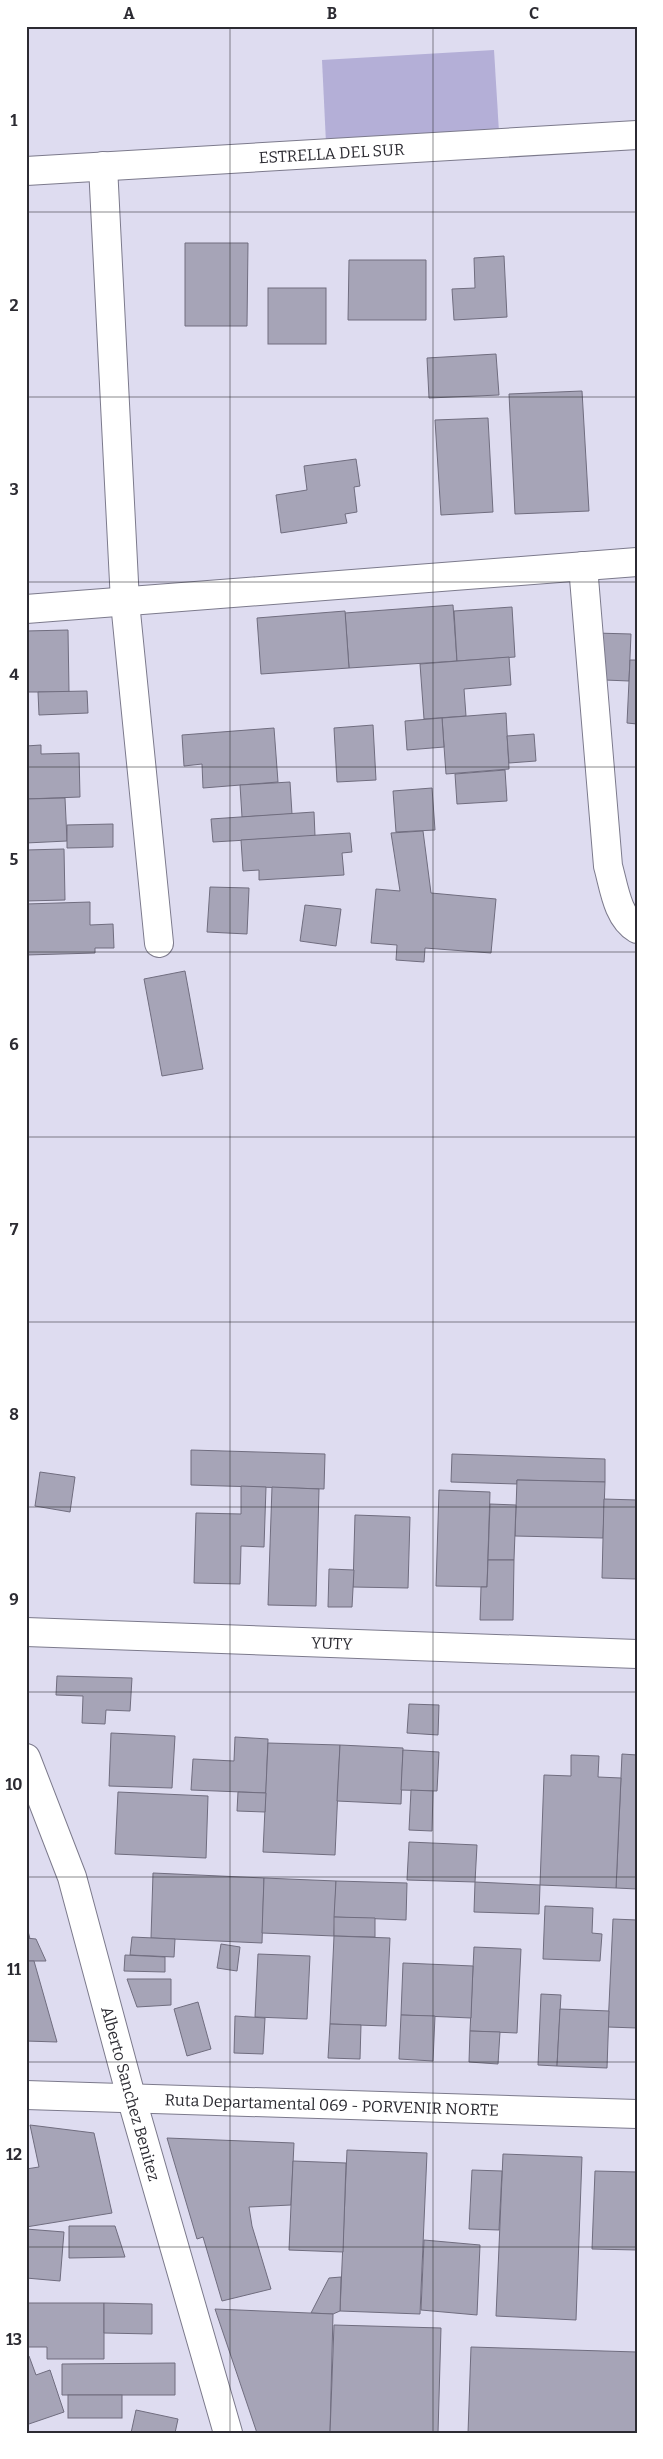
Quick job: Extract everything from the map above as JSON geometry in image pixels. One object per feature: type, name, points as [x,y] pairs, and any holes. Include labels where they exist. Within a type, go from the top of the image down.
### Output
[{"type":"street","name":"ESTRELLA DEL SUR","points":[[26,171],[637,135]]},
{"type":"street","points":[[103,166],[125,602],[159,944]]},
{"type":"street","points":[[26,609],[637,562]]},
{"type":"street","points":[[583,566],[608,866],[620,908],[628,924],[637,929]]},
{"type":"street","name":"YUTY","points":[[26,1632],[637,1654]]},
{"type":"street","name":"Alberto Sanchez Benitez","points":[[26,1758],[72,1877],[132,2100],[228,2433]]},
{"type":"street","name":"Ruta Departamental 069 - PORVENIR NORTE","points":[[26,2095],[132,2100],[637,2114]]},
{"type":"shaded area","points":[[494,50],[499,132],[326,143],[322,60]]},
{"type":"building","points":[[185,243],[248,243],[247,326],[185,326]]},
{"type":"building","points":[[504,256],[507,317],[454,320],[452,289],[475,288],[474,258]]},
{"type":"building","points":[[349,260],[426,260],[426,320],[348,320]]},
{"type":"building","points":[[268,288],[326,288],[326,344],[268,344]]},
{"type":"building","points":[[496,354],[499,395],[429,398],[427,358]]},
{"type":"building","points":[[582,391],[589,511],[515,514],[509,394]]},
{"type":"building","points":[[488,418],[493,512],[441,515],[435,420]]},
{"type":"building","points":[[356,459],[360,486],[354,487],[357,512],[345,514],[347,523],[281,533],[276,495],[307,490],[304,466]]},
{"type":"building","points":[[453,605],[457,661],[349,668],[345,613]]},
{"type":"building","points":[[512,607],[515,657],[457,661],[454,611]]},
{"type":"building","points":[[345,611],[349,668],[261,674],[257,618]]},
{"type":"building","points":[[68,630],[69,692],[27,692],[26,631]]},
{"type":"building","points":[[595,633],[631,634],[629,681],[605,680]]},
{"type":"building","points":[[509,657],[511,685],[464,689],[466,716],[424,719],[420,664]]},
{"type":"building","points":[[630,660],[637,660],[637,724],[627,723]]},
{"type":"building","points":[[87,691],[88,713],[39,715],[38,692]]},
{"type":"building","points":[[506,713],[509,769],[446,774],[442,718]]},
{"type":"building","points":[[442,718],[444,747],[407,750],[405,721]]},
{"type":"building","points":[[373,725],[376,780],[337,782],[334,728]]},
{"type":"building","points":[[274,728],[278,782],[203,788],[202,764],[184,766],[182,735]]},
{"type":"building","points":[[534,734],[536,761],[509,763],[507,736]]},
{"type":"building","points":[[41,745],[41,754],[79,753],[80,797],[26,799],[26,746]]},
{"type":"building","points":[[505,770],[507,801],[457,804],[455,774]]},
{"type":"building","points":[[290,782],[292,814],[242,817],[240,785]]},
{"type":"building","points":[[432,788],[435,830],[396,832],[393,791]]},
{"type":"building","points":[[65,798],[67,841],[26,843],[26,799]]},
{"type":"building","points":[[314,812],[315,836],[213,842],[211,819]]},
{"type":"building","points":[[113,824],[113,847],[67,848],[67,825]]},
{"type":"building","points":[[423,831],[431,893],[496,899],[491,953],[425,948],[424,962],[396,960],[397,945],[371,943],[376,889],[400,891],[391,833]]},
{"type":"building","points":[[350,833],[352,852],[342,853],[344,875],[259,880],[259,870],[243,871],[241,840]]},
{"type":"building","points":[[64,849],[65,900],[26,901],[26,850]]},
{"type":"building","points":[[210,887],[249,888],[247,934],[207,932]]},
{"type":"building","points":[[90,902],[90,925],[113,924],[114,948],[95,948],[95,953],[26,955],[26,904]]},
{"type":"building","points":[[305,905],[341,909],[336,946],[300,941]]},
{"type":"building","points":[[185,971],[203,1069],[162,1076],[144,979]]},
{"type":"building","points":[[191,1450],[325,1454],[324,1489],[191,1485]]},
{"type":"building","points":[[452,1454],[605,1459],[605,1482],[517,1480],[517,1484],[451,1482]]},
{"type":"building","points":[[40,1472],[75,1477],[70,1512],[35,1506]]},
{"type":"building","points":[[517,1480],[605,1482],[603,1538],[515,1536]]},
{"type":"building","points":[[241,1486],[266,1487],[264,1547],[241,1546],[240,1584],[194,1583],[196,1513],[241,1514]]},
{"type":"building","points":[[272,1487],[319,1489],[316,1606],[268,1605]]},
{"type":"building","points":[[439,1490],[490,1492],[487,1587],[436,1586]]},
{"type":"building","points":[[604,1499],[637,1500],[637,1579],[602,1578]]},
{"type":"building","points":[[490,1504],[516,1505],[514,1560],[488,1560]]},
{"type":"building","points":[[355,1515],[410,1517],[408,1588],[353,1587]]},
{"type":"building","points":[[488,1560],[514,1560],[513,1620],[480,1620],[481,1587],[487,1587]]},
{"type":"building","points":[[329,1569],[354,1570],[352,1607],[328,1607]]},
{"type":"building","points":[[57,1676],[132,1678],[130,1711],[106,1710],[105,1724],[82,1723],[83,1696],[56,1695]]},
{"type":"building","points":[[409,1704],[439,1705],[438,1735],[407,1733]]},
{"type":"building","points":[[111,1733],[175,1736],[172,1788],[109,1786]]},
{"type":"building","points":[[235,1737],[268,1739],[266,1793],[191,1790],[193,1759],[234,1761]]},
{"type":"building","points":[[268,1743],[340,1745],[335,1855],[263,1852]]},
{"type":"building","points":[[340,1745],[403,1748],[401,1804],[337,1801]]},
{"type":"building","points":[[403,1750],[439,1752],[437,1791],[401,1790]]},
{"type":"building","points":[[622,1754],[637,1755],[637,1889],[616,1888]]},
{"type":"building","points":[[571,1755],[599,1756],[598,1777],[621,1778],[616,1888],[540,1885],[544,1775],[571,1776]]},
{"type":"building","points":[[411,1790],[433,1791],[432,1831],[409,1830]]},
{"type":"building","points":[[118,1792],[208,1796],[206,1858],[115,1854]]},
{"type":"building","points":[[238,1792],[266,1793],[265,1812],[237,1811]]},
{"type":"building","points":[[409,1842],[477,1845],[475,1882],[407,1880]]},
{"type":"building","points":[[153,1873],[264,1878],[262,1943],[151,1938]]},
{"type":"building","points":[[264,1878],[336,1881],[334,1936],[262,1933]]},
{"type":"building","points":[[336,1881],[407,1883],[406,1920],[334,1917]]},
{"type":"building","points":[[475,1882],[540,1885],[539,1914],[474,1912]]},
{"type":"building","points":[[545,1906],[593,1908],[592,1933],[602,1934],[600,1961],[543,1959]]},
{"type":"building","points":[[334,1917],[375,1918],[375,1937],[334,1936]]},
{"type":"building","points":[[613,1919],[637,1920],[637,2028],[608,2027]]},
{"type":"building","points":[[26,1923],[30,1939],[26,1938]]},
{"type":"building","points":[[334,1936],[390,1938],[386,2026],[330,2024]]},
{"type":"building","points":[[132,1937],[175,1939],[174,1957],[130,1955]]},
{"type":"building","points":[[26,1938],[36,1939],[46,1961],[26,1961]]},
{"type":"building","points":[[221,1944],[240,1947],[237,1971],[217,1968]]},
{"type":"building","points":[[474,1947],[521,1949],[517,2033],[470,2031]]},
{"type":"building","points":[[258,1954],[310,1956],[307,2019],[255,2017]]},
{"type":"building","points":[[125,1955],[165,1957],[165,1972],[124,1971]]},
{"type":"building","points":[[26,1961],[34,1961],[57,2042],[26,2041]]},
{"type":"building","points":[[403,1963],[473,1966],[471,2018],[401,2015]]},
{"type":"building","points":[[127,1979],[171,1979],[171,2005],[137,2007]]},
{"type":"building","points":[[541,1994],[561,1995],[557,2066],[538,2065]]},
{"type":"building","points":[[198,2002],[211,2049],[187,2056],[174,2009]]},
{"type":"building","points":[[560,2009],[609,2011],[607,2068],[557,2066]]},
{"type":"building","points":[[401,2015],[435,2016],[433,2061],[399,2059]]},
{"type":"building","points":[[235,2016],[265,2018],[263,2054],[234,2053]]},
{"type":"building","points":[[330,2024],[361,2025],[360,2059],[328,2058]]},
{"type":"building","points":[[470,2031],[500,2032],[498,2064],[469,2062]]},
{"type":"building","points":[[30,2125],[94,2133],[112,2213],[26,2227],[26,2169],[39,2167]]},
{"type":"building","points":[[167,2138],[294,2143],[291,2205],[249,2207],[252,2226],[271,2289],[222,2301],[203,2237],[197,2239]]},
{"type":"building","points":[[347,2150],[427,2153],[420,2314],[340,2311]]},
{"type":"building","points":[[503,2154],[582,2157],[576,2320],[496,2316]]},
{"type":"building","points":[[293,2161],[346,2163],[343,2252],[289,2250]]},
{"type":"building","points":[[472,2170],[502,2171],[499,2230],[469,2229]]},
{"type":"building","points":[[595,2171],[637,2172],[637,2250],[592,2249]]},
{"type":"building","points":[[69,2226],[115,2226],[125,2257],[69,2258]]},
{"type":"building","points":[[26,2229],[64,2232],[60,2281],[26,2278]]},
{"type":"building","points":[[424,2240],[480,2245],[477,2315],[421,2310]]},
{"type":"building","points":[[341,2277],[340,2311],[333,2314],[311,2313],[329,2278]]},
{"type":"building","points":[[26,2303],[104,2303],[104,2359],[47,2359],[47,2347],[26,2347]]},
{"type":"building","points":[[104,2303],[152,2304],[152,2334],[104,2333]]},
{"type":"building","points":[[215,2309],[333,2314],[330,2433],[257,2433]]},
{"type":"building","points":[[334,2325],[441,2328],[438,2433],[330,2433]]},
{"type":"building","points":[[471,2347],[637,2352],[637,2433],[468,2433]]},
{"type":"building","points":[[29,2356],[36,2375],[50,2370],[64,2412],[26,2425],[26,2357]]},
{"type":"building","points":[[175,2363],[175,2395],[62,2395],[62,2364]]},
{"type":"building","points":[[68,2395],[122,2395],[122,2418],[68,2418]]},
{"type":"building","points":[[136,2410],[178,2419],[175,2433],[131,2433]]}]
